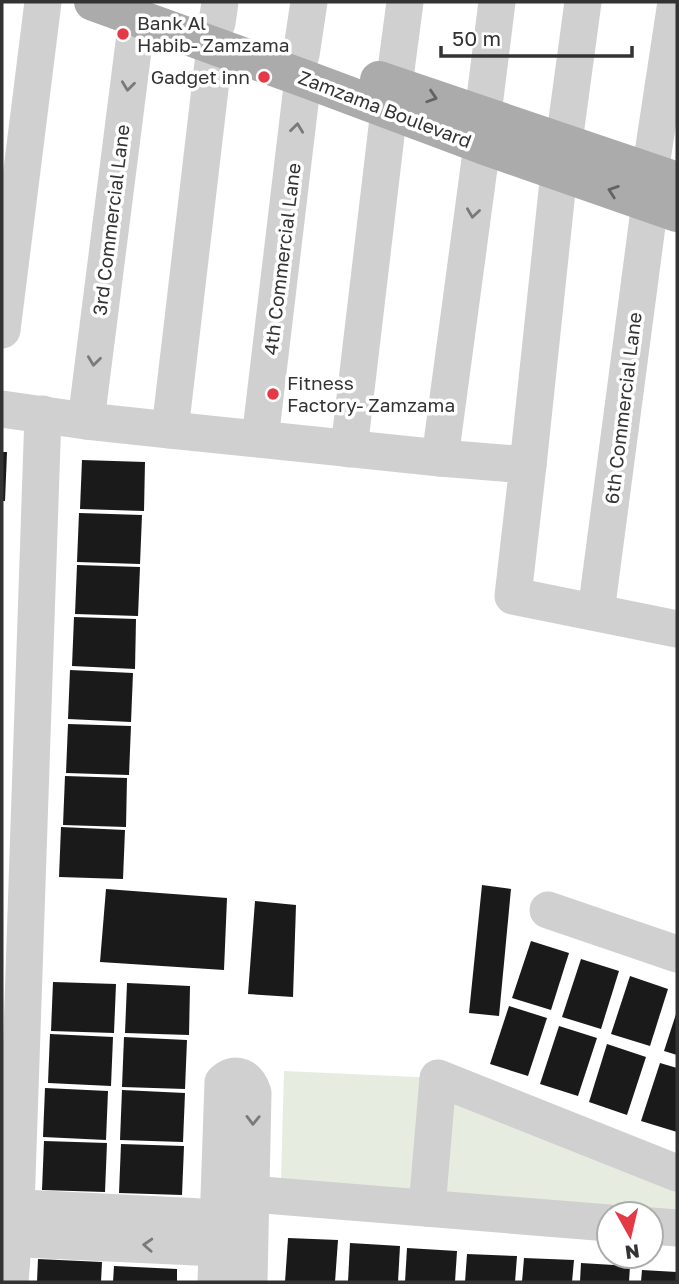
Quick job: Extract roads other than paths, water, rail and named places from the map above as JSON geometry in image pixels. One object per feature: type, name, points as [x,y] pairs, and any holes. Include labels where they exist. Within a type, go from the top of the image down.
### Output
[{"type":"main road","name":"Zamzama Boulevard","points":[[93,2],[218,24],[302,66],[664,192]]},
{"type":"street","points":[[2,330],[43,2]]},
{"type":"street","name":"4th Commercial Lane","points":[[260,439],[309,2]]},
{"type":"street","points":[[349,449],[405,2]]},
{"type":"street","points":[[440,458],[497,2]]},
{"type":"street","points":[[583,2],[561,157],[513,596],[596,612],[676,620]]},
{"type":"street","name":"6th Commercial Lane","points":[[596,612],[664,192],[676,2]]},
{"type":"street","name":"3rd Commercial Lane","points":[[86,421],[148,10]]},
{"type":"street","points":[[170,430],[218,24]]},
{"type":"street","points":[[2,409],[170,430],[528,465]]},
{"type":"street","points":[[10,1282],[8,1223],[43,414]]},
{"type":"street","points":[[548,910],[677,954]]},
{"type":"street","points":[[427,1208],[438,1078],[677,1173]]},
{"type":"street","points":[[8,1223],[229,1225],[427,1208],[595,1222]]},
{"type":"street","points":[[229,1225],[248,1282]]},
{"type":"place","name":"Bank Al Habib- Zamzama","points":[[123,34]]},
{"type":"place","name":"Gadget inn","points":[[264,77]]},
{"type":"place","name":"Fitness Factory- Zamzama","points":[[273,394]]}]
